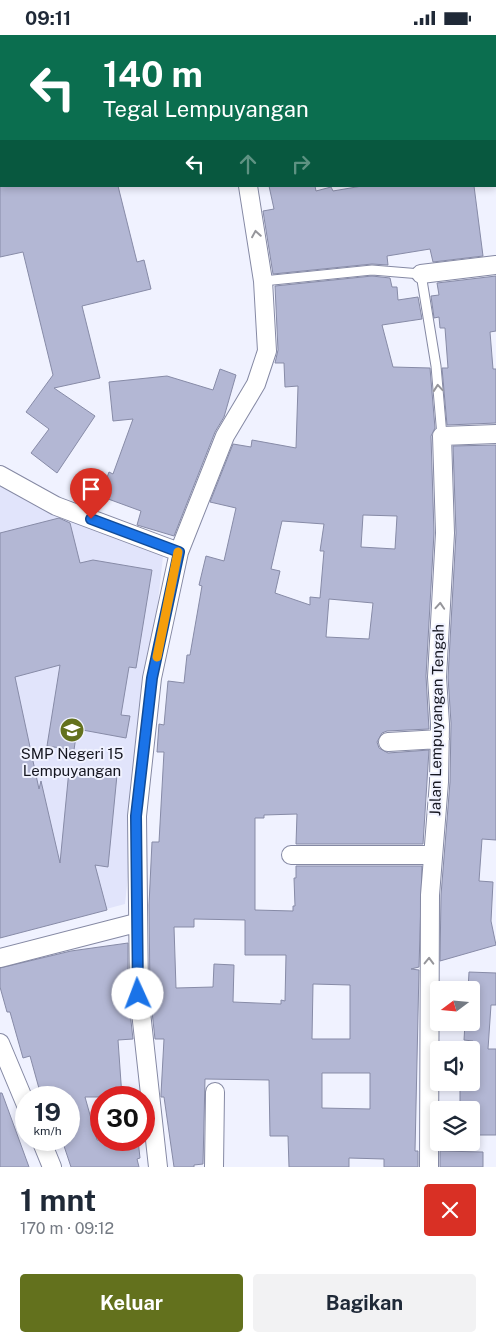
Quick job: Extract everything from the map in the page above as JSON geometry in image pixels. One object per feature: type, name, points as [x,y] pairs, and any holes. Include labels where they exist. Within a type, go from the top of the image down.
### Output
[{"type":"street","points":[[158,1167],[138,994],[136,816],[150,696],[179,552],[225,436],[256,384],[267,351],[263,281],[248,187]]},
{"type":"street","points":[[421,274],[496,265]]},
{"type":"street","points":[[442,436],[496,434]]},
{"type":"street","name":"Jalan Lempuyangan Tengah","points":[[430,1167],[428,993],[430,895],[440,739],[437,677],[445,533],[442,436]]},
{"type":"street","points":[[0,475],[56,505],[179,552]]},
{"type":"street","points":[[388,742],[440,739]]},
{"type":"street","points":[[291,855],[433,855]]},
{"type":"street","points":[[0,958],[136,923]]},
{"type":"street","points":[[0,1043],[18,1086]]},
{"type":"street","points":[[214,1092],[214,1167]]},
{"type":"street","points":[[45,1151],[52,1167]]},
{"type":"lane","points":[[263,281],[372,269],[421,274]]},
{"type":"lane","name":"Jalan Lempuyangan Tengah","points":[[421,274],[436,366],[442,436]]},
{"type":"shaded area","name":"SMP Negeri 15 Lempuyangan","points":[[0,470],[163,556],[125,904],[0,937]]},
{"type":"building","points":[[0,187],[118,187],[137,262],[144,260],[151,289],[82,306],[100,378],[54,388],[95,416],[57,473],[31,453],[49,429],[26,412],[53,375],[23,252],[0,257]]},
{"type":"building","points":[[269,187],[315,187],[316,191],[331,187],[333,191],[356,187],[474,187],[483,256],[433,262],[430,249],[387,256],[388,265],[372,264],[273,274],[263,211],[274,209]]},
{"type":"building","points":[[372,276],[390,278],[392,287],[397,287],[398,300],[418,297],[422,319],[382,325],[393,367],[430,368],[435,428],[431,436],[434,533],[426,676],[429,729],[387,731],[382,733],[377,742],[379,748],[388,753],[429,750],[423,844],[296,844],[297,814],[264,815],[264,818],[255,818],[255,910],[293,911],[293,906],[295,906],[294,878],[296,878],[296,866],[422,866],[419,967],[411,969],[419,970],[415,1151],[418,1151],[418,1167],[384,1167],[384,1159],[349,1158],[349,1167],[289,1167],[288,1136],[270,1136],[269,1080],[205,1079],[203,1164],[194,1165],[194,1167],[174,1167],[164,1097],[161,1097],[164,1039],[155,1039],[150,993],[149,905],[152,842],[159,842],[164,752],[157,752],[159,724],[164,725],[168,681],[184,683],[187,655],[190,655],[202,586],[199,585],[206,556],[224,561],[236,508],[210,502],[233,444],[251,447],[252,440],[296,448],[298,386],[285,387],[284,363],[275,363],[278,350],[275,286]],"holes":[[[363,515],[397,516],[395,549],[361,547]],[[282,521],[324,524],[320,551],[324,551],[320,598],[310,597],[310,605],[275,593],[280,571],[271,569]],[[329,599],[373,603],[369,639],[326,637]],[[194,919],[245,920],[245,955],[286,955],[285,1001],[281,1000],[281,1004],[233,1002],[234,965],[214,964],[213,987],[176,988],[174,927],[194,927]],[[313,984],[350,985],[350,1039],[312,1039]],[[322,1073],[370,1073],[370,1109],[322,1108]]]},
{"type":"building","points":[[496,276],[496,331],[490,332],[493,369],[496,369],[496,423],[447,425],[442,368],[448,368],[445,328],[440,328],[439,317],[434,318],[431,296],[439,295],[437,283]]},
{"type":"building","points":[[220,369],[236,375],[224,417],[215,432],[174,536],[137,525],[141,511],[100,496],[109,472],[113,474],[133,419],[113,421],[109,382],[167,376],[213,390]]},
{"type":"building","points":[[496,445],[496,840],[482,839],[479,881],[493,882],[491,921],[496,945],[440,961],[441,895],[450,782],[451,723],[448,677],[456,533],[453,446]]},
{"type":"building","name":"SMP Negeri 15 Lempuyangan","points":[[59,518],[70,523],[80,563],[93,560],[152,570],[136,668],[129,667],[121,715],[130,716],[126,738],[77,729],[74,750],[47,746],[60,665],[15,677],[39,789],[41,781],[60,863],[69,770],[117,775],[108,867],[95,865],[107,910],[0,938],[0,533]]},
{"type":"building","points":[[128,943],[128,994],[133,1039],[118,1040],[121,1086],[90,1086],[90,1097],[85,1097],[90,1115],[90,1151],[139,1151],[140,1158],[137,1159],[139,1167],[71,1167],[66,1151],[80,1151],[80,1086],[38,1086],[30,1056],[23,1058],[10,1012],[7,1012],[0,987],[0,968],[71,951]]},
{"type":"building","points":[[469,972],[496,973],[496,1005],[491,1005],[488,1049],[496,1049],[496,1135],[480,1135],[480,1101],[460,1101],[460,1091],[480,1091],[480,1041],[464,1040],[465,1031],[480,1031],[480,981],[468,981]]},
{"type":"building","points":[[0,1093],[2,1093],[15,1129],[15,1151],[23,1151],[29,1167],[0,1167]]},
{"type":"building","points":[[440,1151],[483,1152],[483,1167],[440,1167]]},
{"type":"slow traffic","points":[[157,657],[178,552]]},
{"type":"place","name":"SMP Negeri 15 Lempuyangan","points":[[72,730]]},
{"type":"route","points":[[91,519],[179,552],[152,678],[136,816],[138,994]]}]
